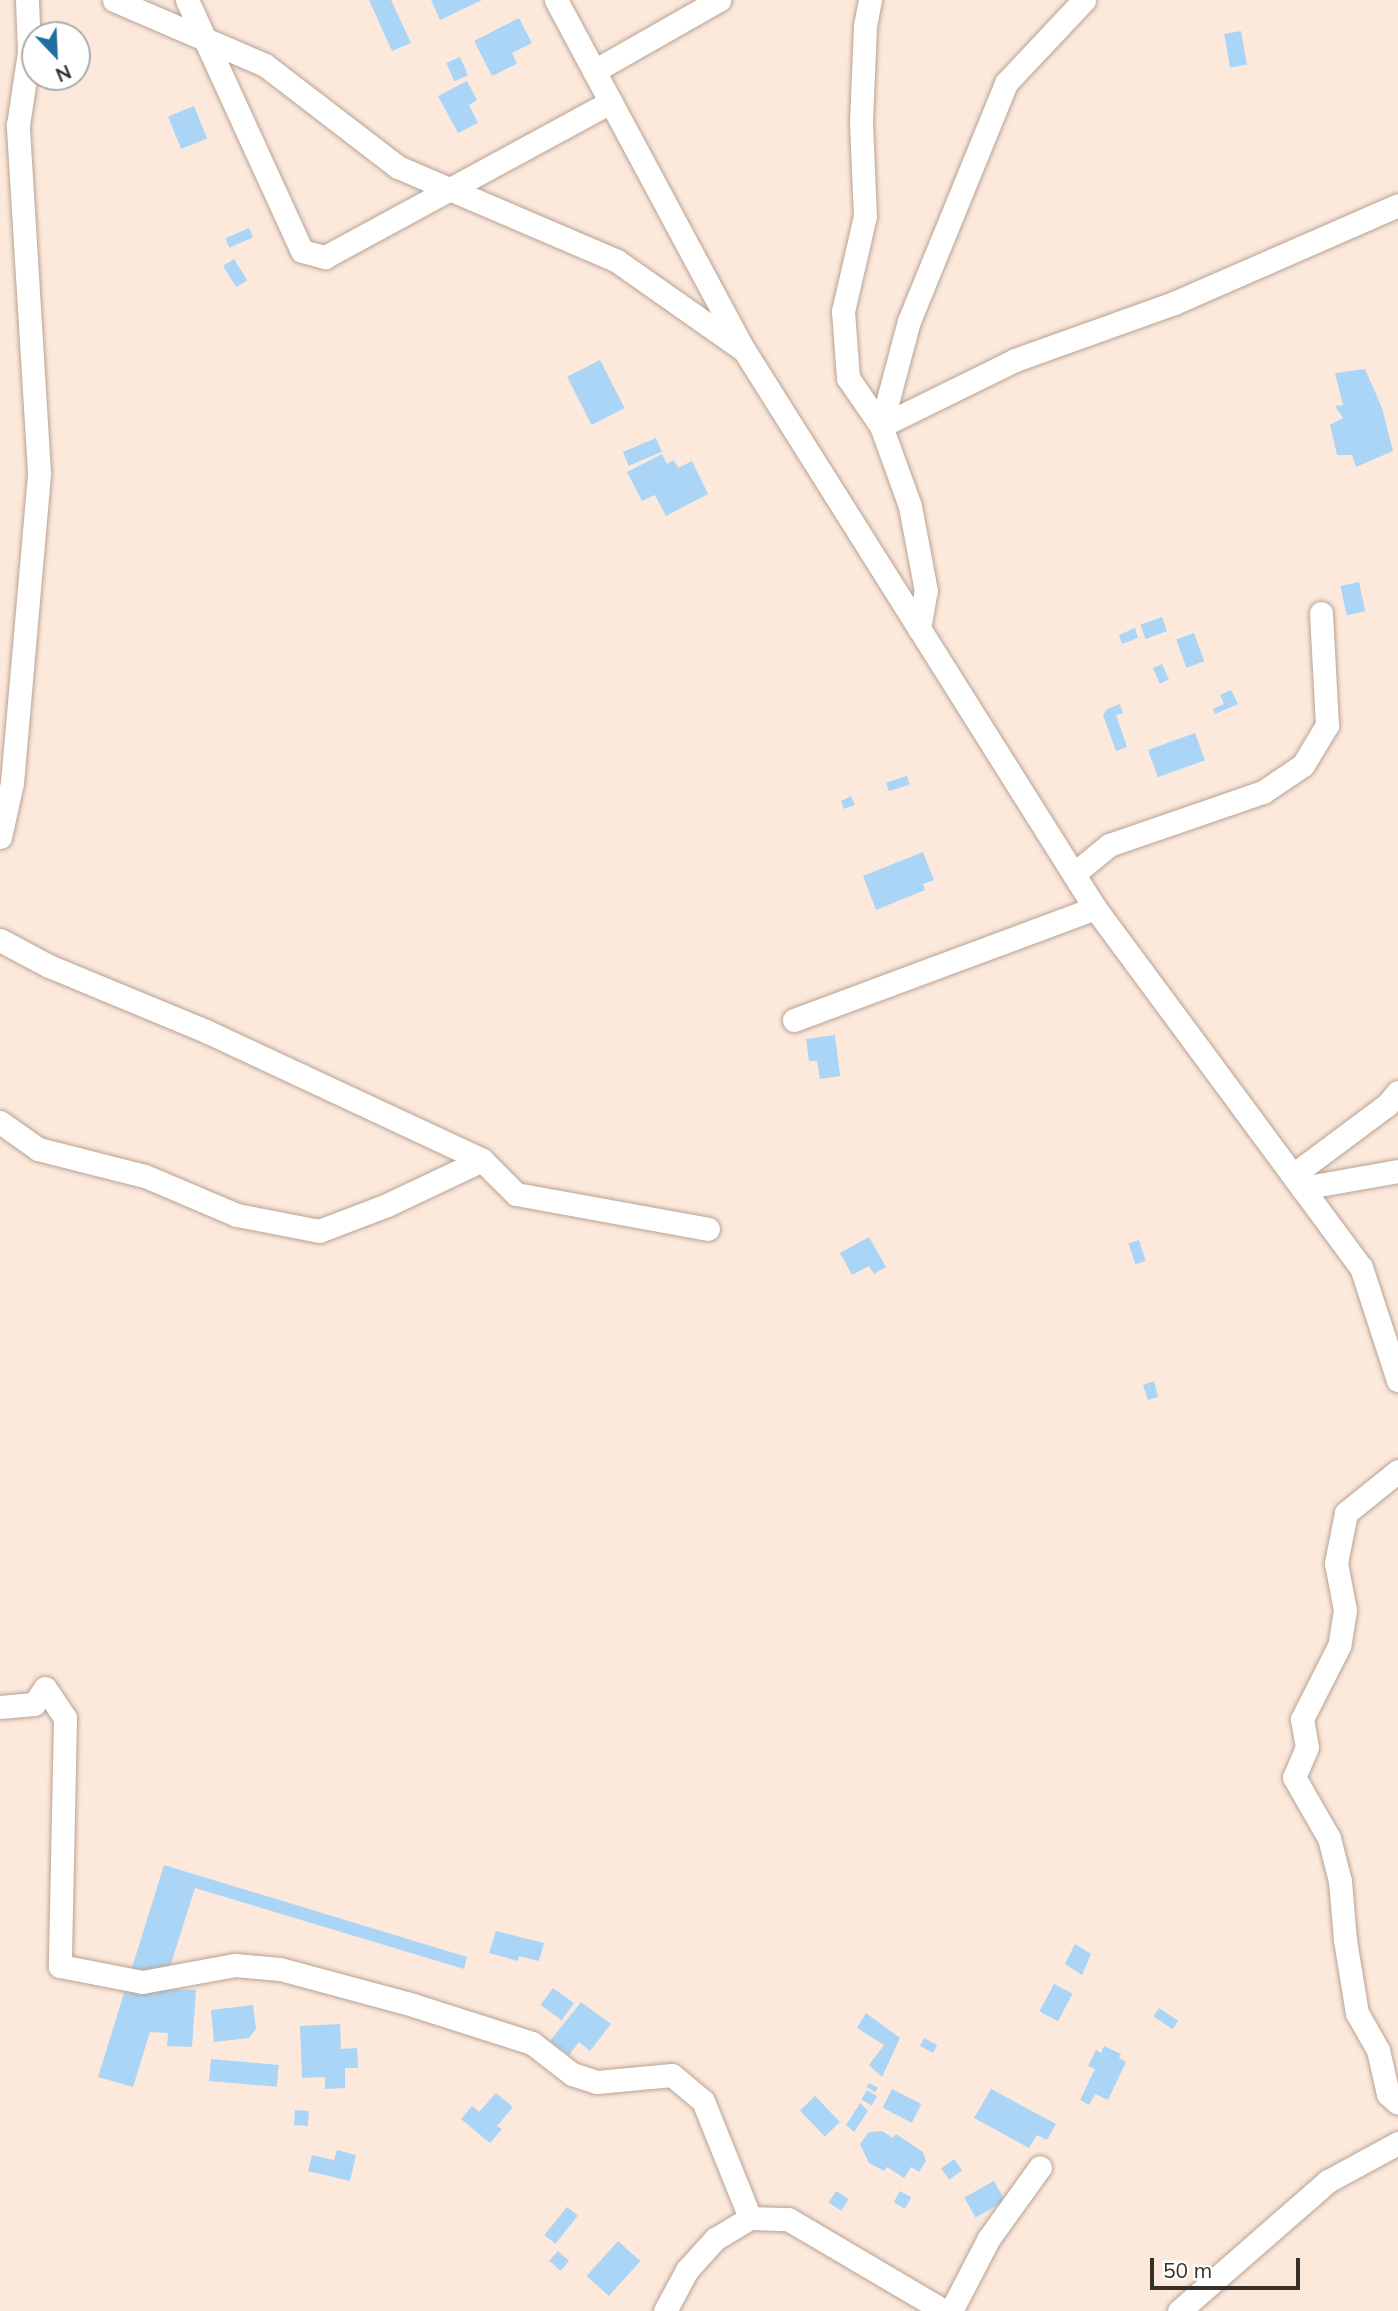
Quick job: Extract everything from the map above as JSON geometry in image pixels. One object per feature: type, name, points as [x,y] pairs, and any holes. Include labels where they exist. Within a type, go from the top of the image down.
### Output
[{"type":"street","points":[[0,837],[12,783],[39,472],[18,125],[29,52],[27,0]]},
{"type":"street","points":[[114,0],[265,65],[398,167],[617,261],[744,350]]},
{"type":"street","points":[[187,0],[302,251],[325,257],[611,102]]},
{"type":"street","points":[[556,0],[744,350],[1095,908],[1361,1267],[1398,1380]]},
{"type":"street","points":[[594,71],[719,0]]},
{"type":"street","points":[[870,0],[865,26],[861,122],[865,216],[843,311],[848,378],[881,426],[910,506],[926,591],[919,629]]},
{"type":"street","points":[[881,426],[909,321],[1006,83],[1084,0]]},
{"type":"street","points":[[881,426],[1015,360],[1174,303],[1398,205]]},
{"type":"street","points":[[1075,873],[1109,845],[1263,792],[1303,765],[1326,725],[1321,613]]},
{"type":"street","points":[[794,1020],[1095,908]]},
{"type":"street","points":[[0,940],[49,966],[208,1032],[482,1160],[516,1194],[708,1229]]},
{"type":"street","points":[[1298,1182],[1387,1105],[1398,1092]]},
{"type":"street","points":[[0,1122],[38,1150],[145,1175],[237,1215],[319,1231],[387,1205],[482,1160]]},
{"type":"street","points":[[1298,1182],[1398,1171]]},
{"type":"street","points":[[1398,1471],[1346,1513],[1336,1563],[1345,1611],[1339,1646],[1301,1719],[1307,1747],[1294,1777],[1329,1838],[1340,1881],[1345,1940],[1357,2013],[1378,2049],[1388,2094],[1398,2104]]},
{"type":"street","points":[[0,1707],[34,1704],[45,1688],[65,1718],[60,1966],[142,1982],[235,1965],[280,1969],[413,2005],[532,2043],[572,2074],[597,2082],[672,2075],[703,2101],[750,2218]]},
{"type":"street","points":[[1179,2311],[1328,2180],[1398,2143]]},
{"type":"street","points":[[951,2311],[989,2238],[1040,2167]]},
{"type":"street","points":[[665,2311],[687,2270],[715,2239],[750,2218],[788,2218],[944,2311]]},
{"type":"street","points":[[1206,2311],[1214,2283]]},
{"type":"building","points":[[369,0],[391,0],[411,43],[392,51]]},
{"type":"building","points":[[431,0],[482,0],[440,20]]},
{"type":"building","points":[[519,18],[532,43],[512,53],[517,64],[492,76],[474,41]]},
{"type":"building","points":[[1241,31],[1247,64],[1230,67],[1224,34]]},
{"type":"building","points":[[460,57],[468,75],[454,81],[446,63]]},
{"type":"building","points":[[467,81],[477,100],[469,105],[478,123],[458,133],[438,96]]},
{"type":"building","points":[[194,106],[207,138],[181,149],[168,116]]},
{"type":"building","points":[[249,228],[253,237],[229,248],[225,239]]},
{"type":"building","points":[[234,259],[247,280],[236,287],[223,266]]},
{"type":"building","points":[[600,360],[625,408],[592,425],[567,377]]},
{"type":"building","points":[[1365,369],[1382,408],[1393,451],[1356,467],[1352,455],[1337,455],[1330,425],[1343,418],[1335,406],[1343,405],[1335,373]]},
{"type":"building","points":[[656,438],[662,452],[629,466],[623,452]]},
{"type":"building","points":[[662,454],[667,464],[674,460],[678,468],[692,461],[708,494],[666,516],[655,495],[642,501],[627,472]]},
{"type":"building","points":[[1359,582],[1365,611],[1347,615],[1340,586]]},
{"type":"building","points":[[1162,617],[1167,631],[1146,639],[1140,625]]},
{"type":"building","points":[[1135,628],[1138,638],[1122,644],[1119,635]]},
{"type":"building","points":[[1194,633],[1204,661],[1186,668],[1176,639]]},
{"type":"building","points":[[1162,664],[1169,680],[1160,684],[1153,668]]},
{"type":"building","points":[[1231,690],[1238,704],[1215,714],[1213,709],[1224,704],[1220,695]]},
{"type":"building","points":[[1120,704],[1123,713],[1116,715],[1127,747],[1116,751],[1103,715],[1107,709]]},
{"type":"building","points":[[1195,733],[1205,760],[1158,777],[1148,750]]},
{"type":"building","points":[[907,776],[910,785],[889,791],[886,783]]},
{"type":"building","points":[[851,796],[855,805],[844,809],[841,801]]},
{"type":"building","points":[[923,852],[934,880],[923,884],[925,890],[876,910],[863,876]]},
{"type":"building","points":[[835,1035],[840,1076],[820,1079],[817,1061],[809,1061],[806,1039]]},
{"type":"building","points":[[869,1237],[886,1267],[874,1274],[869,1266],[852,1275],[840,1253]]},
{"type":"building","points":[[1139,1240],[1146,1261],[1135,1264],[1129,1243]]},
{"type":"building","points":[[1154,1381],[1158,1397],[1148,1400],[1143,1385]]},
{"type":"building","points":[[164,1865],[467,1957],[464,1969],[195,1888],[163,1989],[196,1990],[192,2047],[167,2046],[168,2033],[150,2032],[133,2087],[98,2077]]},
{"type":"building","points":[[496,1931],[544,1943],[539,1961],[519,1956],[518,1961],[489,1953]]},
{"type":"building","points":[[1075,1944],[1091,1954],[1082,1975],[1065,1964]]},
{"type":"building","points":[[1054,1984],[1073,1994],[1058,2021],[1039,2011]]},
{"type":"building","points":[[553,1988],[574,2003],[562,2020],[541,2005]]},
{"type":"building","points":[[581,2002],[611,2024],[590,2051],[579,2042],[569,2055],[550,2041]]},
{"type":"building","points":[[253,2005],[256,2029],[249,2038],[214,2042],[211,2010]]},
{"type":"building","points":[[1159,2008],[1178,2021],[1172,2029],[1153,2016]]},
{"type":"building","points":[[866,2013],[900,2038],[882,2077],[869,2065],[884,2045],[857,2028]]},
{"type":"building","points":[[340,2024],[341,2049],[357,2048],[358,2068],[345,2068],[345,2088],[325,2089],[325,2077],[302,2078],[300,2026]]},
{"type":"building","points":[[924,2038],[937,2045],[933,2053],[920,2046]]},
{"type":"building","points":[[1104,2046],[1121,2054],[1119,2058],[1126,2062],[1108,2100],[1095,2094],[1089,2105],[1080,2100],[1095,2069],[1088,2066],[1096,2050],[1101,2053]]},
{"type":"building","points":[[211,2059],[279,2065],[277,2087],[209,2081]]},
{"type":"building","points":[[869,2083],[878,2088],[875,2092],[867,2087]]},
{"type":"building","points":[[892,2089],[921,2104],[912,2123],[882,2108]]},
{"type":"building","points":[[991,2089],[1056,2124],[1047,2140],[1037,2135],[1029,2148],[974,2118]]},
{"type":"building","points":[[867,2090],[877,2096],[872,2106],[861,2099]]},
{"type":"building","points":[[496,2093],[513,2107],[497,2126],[502,2129],[490,2143],[461,2119],[472,2106],[479,2112]]},
{"type":"building","points":[[815,2096],[840,2122],[825,2136],[800,2111]]},
{"type":"building","points":[[860,2103],[868,2111],[854,2132],[846,2125]]},
{"type":"building","points":[[295,2110],[309,2111],[308,2126],[294,2125]]},
{"type":"building","points":[[882,2131],[893,2138],[896,2134],[923,2152],[926,2161],[919,2172],[911,2167],[904,2178],[887,2167],[884,2171],[869,2163],[860,2144],[869,2132]]},
{"type":"building","points":[[337,2150],[356,2155],[350,2181],[308,2171],[312,2155],[334,2160]]},
{"type":"building","points":[[954,2159],[962,2170],[949,2180],[941,2168]]},
{"type":"building","points":[[994,2181],[1005,2201],[975,2218],[964,2197]]},
{"type":"building","points":[[836,2191],[849,2199],[841,2211],[829,2203]]},
{"type":"building","points":[[900,2191],[911,2197],[905,2209],[894,2202]]},
{"type":"building","points":[[567,2207],[578,2216],[555,2244],[544,2235]]},
{"type":"building","points":[[618,2241],[640,2261],[609,2296],[587,2276]]},
{"type":"building","points":[[558,2251],[569,2261],[560,2271],[549,2261]]}]
